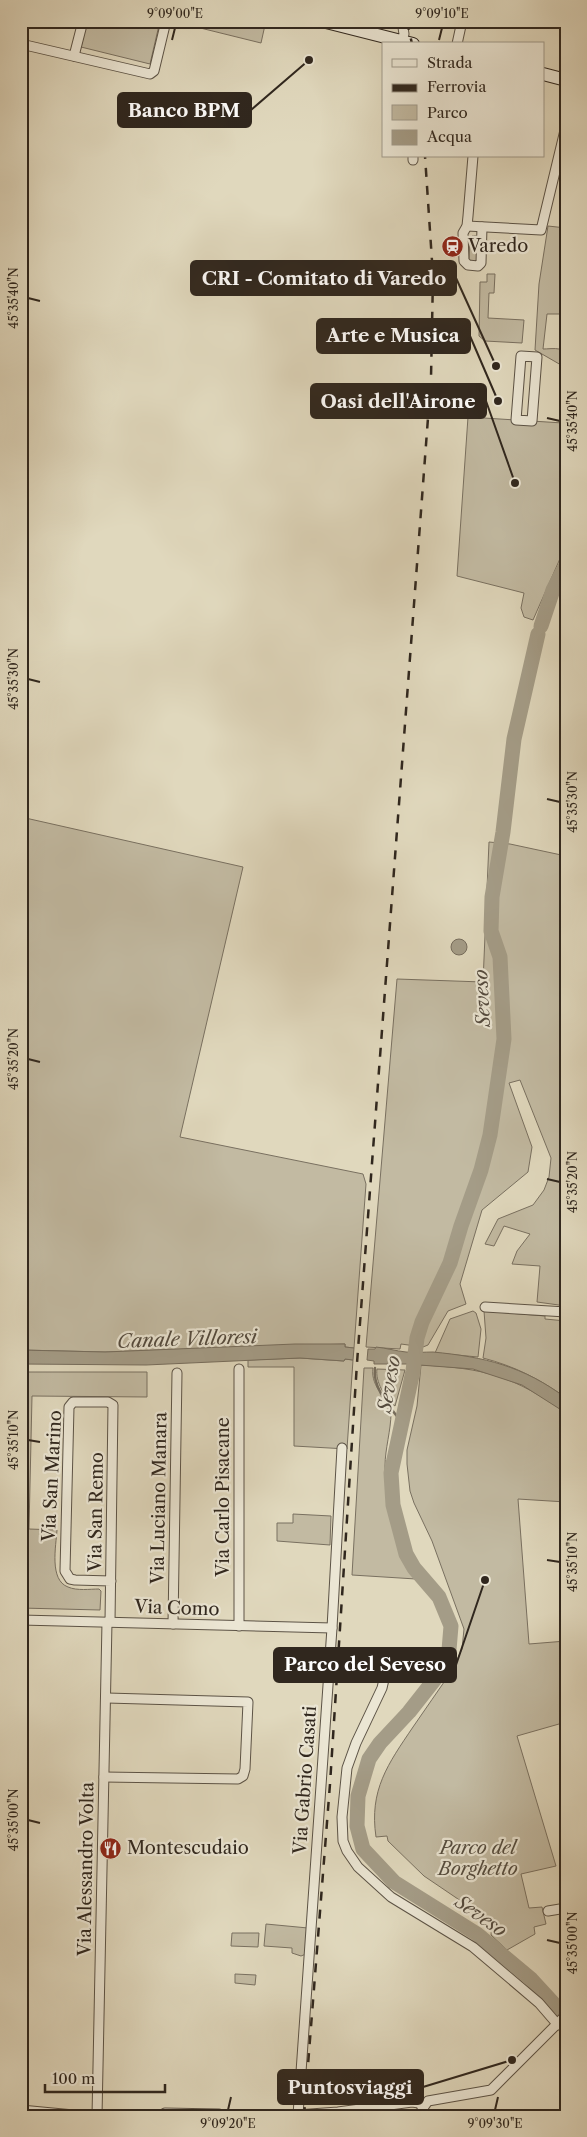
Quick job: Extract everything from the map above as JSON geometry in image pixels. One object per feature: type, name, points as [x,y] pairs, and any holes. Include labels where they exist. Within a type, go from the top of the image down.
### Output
[{"type":"street","points":[[74,56],[83,21]]},
{"type":"street","points":[[21,44],[150,74],[154,71],[166,21]]},
{"type":"street","points":[[322,21],[401,42]]},
{"type":"street","points":[[402,21],[405,42]]},
{"type":"street","points":[[458,42],[462,21]]},
{"type":"street","points":[[544,74],[566,80]]},
{"type":"street","points":[[467,226],[539,231],[566,126]]},
{"type":"street","points":[[473,158],[467,226],[463,233],[464,261],[471,266],[478,266],[481,263],[482,227]]},
{"type":"street","points":[[521,356],[537,357],[532,421],[516,420],[521,356]]},
{"type":"street","points":[[485,1308],[566,1312]]},
{"type":"street","name":"Via Carlo Pisacane","points":[[239,1369],[239,1626]]},
{"type":"street","name":"Via Luciano Manara","points":[[173,1624],[177,1373]]},
{"type":"street","name":"Via San Marino","points":[[111,1581],[70,1578],[66,1575],[64,1565],[69,1407],[73,1402],[112,1404]]},
{"type":"street","name":"Via San Remo","points":[[109,1622],[112,1404]]},
{"type":"street","name":"Via Gabrio Casati","points":[[298,2115],[332,1628],[342,1448]]},
{"type":"street","name":"Via Como","points":[[21,1620],[332,1628]]},
{"type":"street","name":"Via Alessandro Volta","points":[[97,2116],[109,1622]]},
{"type":"street","points":[[388,1662],[382,1688],[356,1743],[348,1768],[342,1817],[344,1841],[347,1851],[358,1867],[391,1897],[473,1947],[562,2021],[491,2090],[428,2101],[422,2112]]},
{"type":"street","points":[[104,1777],[238,1779],[242,1777],[246,1768],[248,1702],[106,1698]]},
{"type":"street","points":[[548,1911],[566,1908]]},
{"type":"street","points":[[283,2116],[325,2115],[412,2102],[419,2103],[422,2112]]},
{"type":"street","points":[[21,2110],[36,2114],[84,2116]]},
{"type":"street","points":[[161,2116],[165,2113],[219,2114],[222,2116]]},
{"type":"green space","points":[[87,21],[160,21],[150,64],[81,47]]},
{"type":"green space","points":[[172,21],[262,21],[265,25],[261,43]]},
{"type":"green space","points":[[548,226],[566,228],[566,304],[563,314],[547,314],[543,349],[559,349],[562,351],[566,369],[566,393],[561,365],[535,350],[539,284]]},
{"type":"green space","points":[[472,236],[477,236],[479,239],[479,260],[476,262],[469,260],[470,239]]},
{"type":"green space","points":[[487,274],[495,274],[494,293],[489,293],[488,318],[524,320],[522,343],[485,341],[479,336],[480,282],[487,282]]},
{"type":"green space","points":[[468,417],[563,423],[566,436],[566,545],[533,620],[524,617],[521,608],[524,593],[457,576]]},
{"type":"green space","points":[[21,817],[243,867],[180,1137],[363,1174],[366,1184],[354,1348],[345,1347],[345,1344],[105,1352],[21,1350]]},
{"type":"green space","points":[[489,842],[510,844],[566,856],[566,1306],[537,1302],[540,1266],[512,1264],[517,1251],[530,1234],[504,1226],[494,1246],[485,1244],[498,1219],[533,1205],[544,1190],[549,1177],[551,1158],[520,1080],[509,1083],[532,1147],[528,1172],[482,1210],[460,1284],[466,1304],[448,1311],[428,1345],[423,1347],[401,1344],[400,1349],[366,1347],[397,979],[483,982]]},
{"type":"green space","points":[[473,1311],[476,1313],[481,1329],[478,1357],[435,1353],[450,1319]]},
{"type":"green space","points":[[484,1311],[545,1316],[545,1319],[566,1321],[566,1398],[526,1374],[483,1358],[486,1338]]},
{"type":"green space","points":[[300,1358],[353,1360],[347,1449],[294,1446],[294,1367],[248,1367],[248,1360]]},
{"type":"green space","name":"Parco del Borghetto","points":[[421,1365],[443,1366],[498,1376],[530,1390],[566,1413],[566,1502],[518,1499],[529,1644],[566,1641],[566,1722],[517,1736],[556,1866],[521,1874],[529,1908],[542,1907],[546,1924],[534,1927],[535,1934],[507,1950],[491,1935],[492,1925],[486,1918],[424,1876],[388,1841],[387,1836],[376,1837],[375,1805],[382,1778],[396,1753],[451,1672],[462,1649],[464,1629],[432,1541],[410,1491],[407,1450],[417,1406]]},
{"type":"green space","points":[[364,1368],[373,1368],[374,1382],[390,1408],[391,1419],[385,1466],[387,1496],[393,1525],[403,1553],[416,1579],[352,1575]]},
{"type":"green space","points":[[377,1369],[405,1370],[395,1406],[382,1389]]},
{"type":"green space","points":[[21,1372],[147,1372],[147,1397],[32,1396],[29,1529],[57,1530],[55,1562],[58,1577],[68,1587],[99,1589],[101,1591],[100,1610],[21,1608]]},
{"type":"green space","points":[[293,1514],[331,1516],[330,1545],[277,1541],[277,1523],[293,1523]]},
{"type":"green space","points":[[266,1924],[308,1928],[306,1954],[301,1956],[292,1953],[292,1948],[264,1946]]},
{"type":"green space","points":[[232,1933],[259,1933],[258,1947],[231,1946]]},
{"type":"green space","points":[[235,1974],[256,1975],[255,1985],[235,1983]]},
{"type":"water","points":[[456,939],[462,939],[467,944],[465,953],[456,955],[451,950],[451,944]]},
{"type":"water","name":"Canale Villoresi","points":[[295,1344],[345,1344],[345,1347],[354,1348],[353,1360],[300,1358],[146,1365],[21,1364],[21,1350],[105,1352]]},
{"type":"water","points":[[376,1347],[406,1352],[452,1354],[487,1360],[503,1365],[534,1378],[566,1398],[566,1413],[522,1385],[473,1369],[406,1364],[374,1364],[374,1361],[367,1360],[368,1349],[375,1349]]},
{"type":"waterway","name":"Seveso","points":[[541,626],[553,590],[566,565]]},
{"type":"waterway","name":"Seveso","points":[[538,634],[514,739],[503,832],[492,897],[491,931],[500,957],[504,1039],[490,1135],[481,1170],[450,1263],[422,1322],[417,1338],[413,1371],[391,1473],[393,1505],[406,1554],[414,1568],[439,1597],[451,1626],[449,1650],[435,1679],[409,1712],[380,1743],[369,1759],[358,1796],[357,1826],[363,1849],[394,1882],[477,1934],[531,1979],[566,2017]]},
{"type":"waterway","points":[[375,1368],[376,1383],[379,1390],[402,1423]]},
{"type":"railway","points":[[407,21],[412,42]]},
{"type":"railway","points":[[304,2116],[330,1784],[357,1363],[431,378],[433,276],[425,158]]},
{"type":"place","name":"Banco BPM","points":[[309,60]]},
{"type":"place","name":"Varedo","points":[[452,246]]},
{"type":"place","name":"CRI - Comitato di Varedo","points":[[496,366]]},
{"type":"place","name":"Arte e Musica","points":[[498,401]]},
{"type":"place","name":"Oasi dell'Airone","points":[[515,483]]},
{"type":"place","name":"Parco del Seveso","points":[[485,1580]]},
{"type":"place","name":"Montescudaio","points":[[111,1848]]},
{"type":"place","name":"Puntosviaggi","points":[[512,2060]]}]
